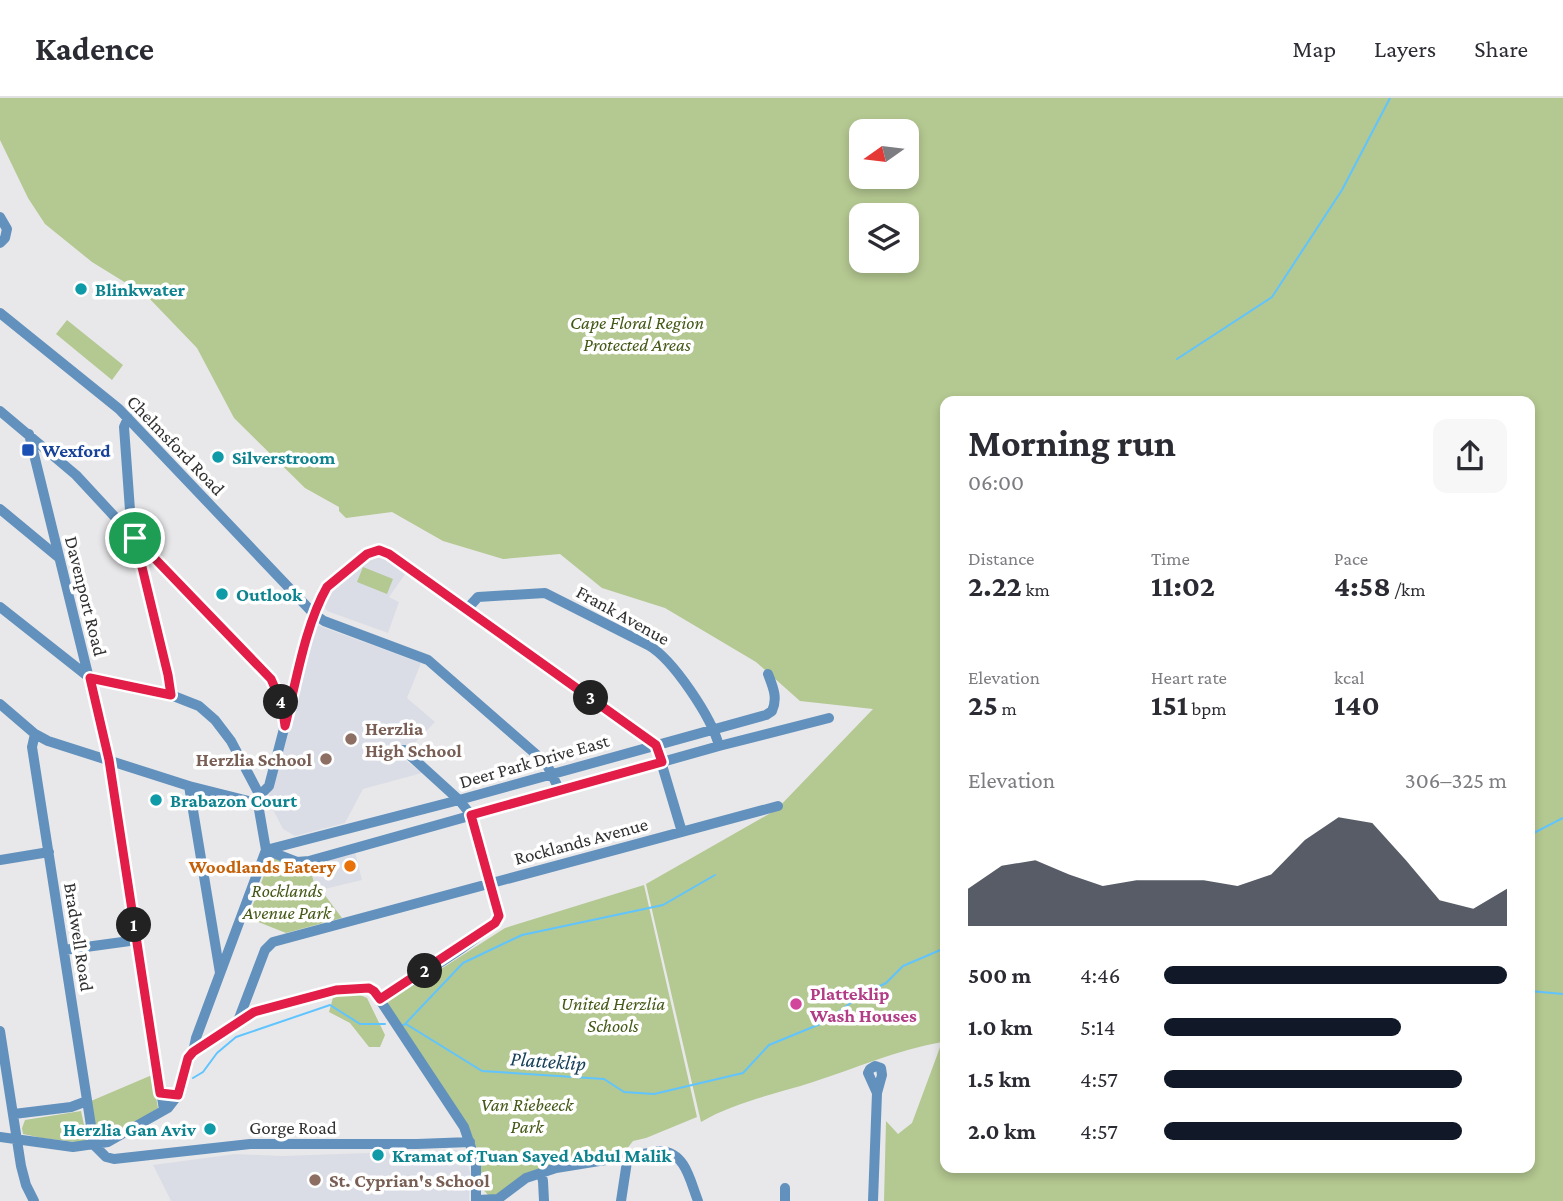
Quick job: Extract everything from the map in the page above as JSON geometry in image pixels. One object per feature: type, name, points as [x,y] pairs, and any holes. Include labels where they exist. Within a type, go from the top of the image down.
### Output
[{"type":"street","points":[[0,217],[7,229],[5,238],[0,243]]},
{"type":"street","name":"Chelmsford Road","points":[[0,313],[128,418],[314,614]]},
{"type":"street","points":[[0,411],[76,475],[271,679],[282,704],[285,726]]},
{"type":"street","points":[[128,418],[124,427],[131,524],[171,695]]},
{"type":"street","name":"Davenport Road","points":[[29,434],[109,760],[164,1110]]},
{"type":"street","points":[[36,463],[38,454],[45,448]]},
{"type":"street","points":[[0,509],[58,557]]},
{"type":"street","points":[[35,537],[44,539],[52,534]]},
{"type":"street","points":[[258,799],[269,786],[314,614],[327,587],[367,554],[379,550],[389,554],[656,745],[682,832]]},
{"type":"street","name":"Frank Avenue","points":[[467,609],[478,597],[537,592],[551,595],[660,652],[715,729],[719,746]]},
{"type":"street","points":[[0,607],[90,678],[171,695],[199,706],[215,720],[231,741],[258,799],[266,850],[193,1052]]},
{"type":"street","points":[[314,614],[324,621],[428,660],[546,763],[560,791]]},
{"type":"street","name":"Deer Park Drive East","points":[[266,850],[459,800],[771,713],[775,697],[768,674]]},
{"type":"street","points":[[0,704],[35,734],[48,741],[190,786],[258,799]]},
{"type":"street","points":[[266,850],[297,862],[309,861],[719,746],[829,718]]},
{"type":"street","name":"Bradwell Road","points":[[35,734],[32,747],[94,1145]]},
{"type":"street","points":[[380,999],[474,939],[495,923],[499,916],[471,815],[459,800],[404,750]]},
{"type":"street","points":[[190,786],[220,974]]},
{"type":"street","name":"Rocklands Avenue","points":[[239,1021],[265,950],[273,942],[778,806]]},
{"type":"street","points":[[293,844],[291,853],[297,862]]},
{"type":"street","points":[[0,860],[49,852]]},
{"type":"street","points":[[64,950],[136,940]]},
{"type":"street","points":[[214,940],[232,942]]},
{"type":"street","points":[[0,1138],[58,1146],[108,1142],[174,1102],[188,1058],[193,1052],[254,1012],[336,990],[369,988],[380,999],[411,1049],[458,1115],[476,1163],[476,1201],[498,1199],[522,1181],[541,1173],[657,1151],[674,1154],[684,1164],[698,1201]]},
{"type":"street","points":[[0,1031],[26,1185],[34,1201]]},
{"type":"street","points":[[160,1093],[178,1095]]},
{"type":"street","points":[[873,1201],[877,1093]]},
{"type":"street","points":[[14,1114],[71,1107],[87,1101]]},
{"type":"street","points":[[108,1142],[108,1151],[117,1159]]},
{"type":"street","name":"Gorge Road","points":[[117,1159],[250,1144],[470,1142]]},
{"type":"street","points":[[94,1145],[106,1157],[117,1159]]},
{"type":"street","points":[[621,1201],[628,1155]]},
{"type":"street","points":[[541,1173],[544,1201]]},
{"type":"street","points":[[785,1188],[785,1201]]},
{"type":"shaded area","points":[[373,555],[381,556],[406,573],[389,597],[399,602],[388,633],[327,611],[324,606],[329,593]]},
{"type":"shaded area","name":"Herzlia High School","points":[[317,625],[421,663],[407,698],[435,722],[401,757],[422,773],[363,789],[345,823],[295,836],[283,829],[268,800]]},
{"type":"shaded area","points":[[354,848],[362,880],[316,891],[309,861]]},
{"type":"shaded area","name":"St. Cyprian's School","points":[[456,1150],[466,1155],[470,1173],[469,1201],[171,1201],[153,1165],[235,1154],[281,1156]]},
{"type":"green space","name":"Cape Floral Region Protected Areas","points":[[0,98],[1563,98],[1563,1201],[884,1201],[886,1121],[898,1134],[912,1123],[940,1047],[940,1173],[1535,1173],[1535,396],[940,396],[940,1042],[893,1054],[742,1104],[701,1122],[646,884],[776,810],[873,709],[800,701],[756,662],[665,608],[602,588],[560,554],[503,559],[443,541],[392,512],[346,518],[339,511],[339,507],[305,488],[234,418],[197,348],[147,296],[92,262],[45,224],[28,198],[0,140]]},
{"type":"green space","points":[[67,320],[123,365],[112,380],[56,334]]},
{"type":"green space","points":[[363,567],[393,579],[387,594],[357,582]]},
{"type":"green space","name":"Rocklands Avenue Park","points":[[274,858],[301,868],[310,867],[316,891],[321,890],[342,918],[286,933],[248,918],[266,870]]},
{"type":"green space","name":"Van Riebeeck Park","points":[[644,885],[697,1117],[633,1141],[626,1150],[559,1162],[498,1195],[488,1195],[482,1188],[476,1147],[388,1004],[389,999],[411,983],[419,983],[505,928]]},
{"type":"green space","points":[[351,991],[367,998],[385,1035],[380,1047],[369,1047],[350,1023],[329,1012],[334,994]]},
{"type":"green space","points":[[152,1075],[158,1108],[111,1136],[96,1137],[91,1101]]},
{"type":"green space","points":[[81,1111],[87,1139],[84,1143],[23,1134],[25,1120]]},
{"type":"waterway","points":[[1177,359],[1272,297],[1342,190],[1390,98]]},
{"type":"waterway","points":[[1535,832],[1563,818]]},
{"type":"waterway","points":[[406,1023],[463,963],[522,935],[663,905],[715,875]]},
{"type":"waterway","name":"Platteklip","points":[[403,1025],[406,1024],[482,1071],[604,1079],[624,1092],[654,1094],[743,1073],[769,1045],[825,1022],[860,996],[886,983],[903,966],[940,950]]},
{"type":"waterway","points":[[1535,991],[1563,994]]},
{"type":"waterway","name":"Platteklip","points":[[193,1078],[203,1072],[217,1053],[236,1037],[330,1005],[360,1024],[385,1024]]},
{"type":"place","name":"Blinkwater","points":[[81,289]]},
{"type":"place","name":"Wexford","points":[[28,450]]},
{"type":"place","name":"Silverstroom","points":[[218,457]]},
{"type":"place","name":"Outlook","points":[[222,594]]},
{"type":"place","name":"Herzlia High School","points":[[351,739]]},
{"type":"place","name":"Herzlia School","points":[[326,759]]},
{"type":"place","name":"Brabazon Court","points":[[156,800]]},
{"type":"place","name":"Woodlands Eatery","points":[[350,866]]},
{"type":"place","name":"Platteklip Wash Houses","points":[[796,1004]]},
{"type":"place","name":"Herzlia Gan Aviv","points":[[210,1129]]},
{"type":"place","name":"Kramat of Tuan Sayed Abdul Malik","points":[[378,1155]]},
{"type":"place","name":"St. Cyprian's School","points":[[315,1180]]},
{"type":"route","points":[[135,538],[271,679],[282,704],[285,726],[314,614],[323,594],[327,587],[367,554],[379,550],[389,554],[457,601],[656,745],[662,762],[471,815],[499,916],[495,923],[380,999],[374,991],[362,987],[327,991],[254,1012],[193,1052],[188,1058],[178,1095],[160,1093],[109,760],[90,678],[171,695],[135,538]]},
{"type":"park label","name":"United Herzlia Schools","points":[[613,1014]]}]
